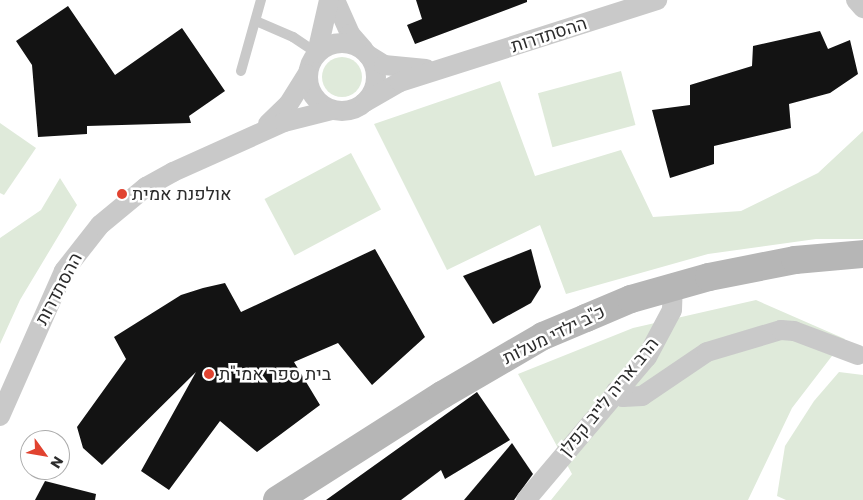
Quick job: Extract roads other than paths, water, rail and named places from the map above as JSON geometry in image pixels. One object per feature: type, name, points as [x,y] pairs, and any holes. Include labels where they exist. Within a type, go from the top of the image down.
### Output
[{"type":"street","points":[[329,0],[317,54],[307,75],[315,99],[332,110],[344,112],[365,102],[376,83],[376,71],[366,53],[350,34],[335,0]]},
{"type":"street","name":"ההסתדרות","points":[[365,102],[400,82],[657,0]]},
{"type":"street","points":[[856,0],[863,8]]},
{"type":"street","points":[[317,54],[342,42],[366,53]]},
{"type":"street","name":"ההסתדרות","points":[[366,53],[384,65],[440,69]]},
{"type":"street","name":"ההסתדרות","points":[[256,133],[288,106],[307,75]]},
{"type":"street","name":"ההסתדרות","points":[[0,416],[64,271],[100,224],[146,187],[256,133],[332,110]]},
{"type":"street","name":"כ\"ב ילדי מעלות","points":[[276,500],[544,336],[631,299],[672,286],[785,261],[863,254]]},
{"type":"street","name":"הרב אריה לייב קפלן","points":[[526,500],[616,391],[647,357],[664,329],[672,310],[672,286]]},
{"type":"street","points":[[616,391],[623,397],[642,396],[707,352],[781,330],[794,331],[858,355]]},
{"type":"lane","points":[[241,71],[261,0]]},
{"type":"lane","points":[[256,21],[294,37],[317,54]]},
{"type":"place","name":"אולפנת אמית","points":[[122,194]]},
{"type":"place","name":"בית ספר אמי\"ת","points":[[209,374]]}]
